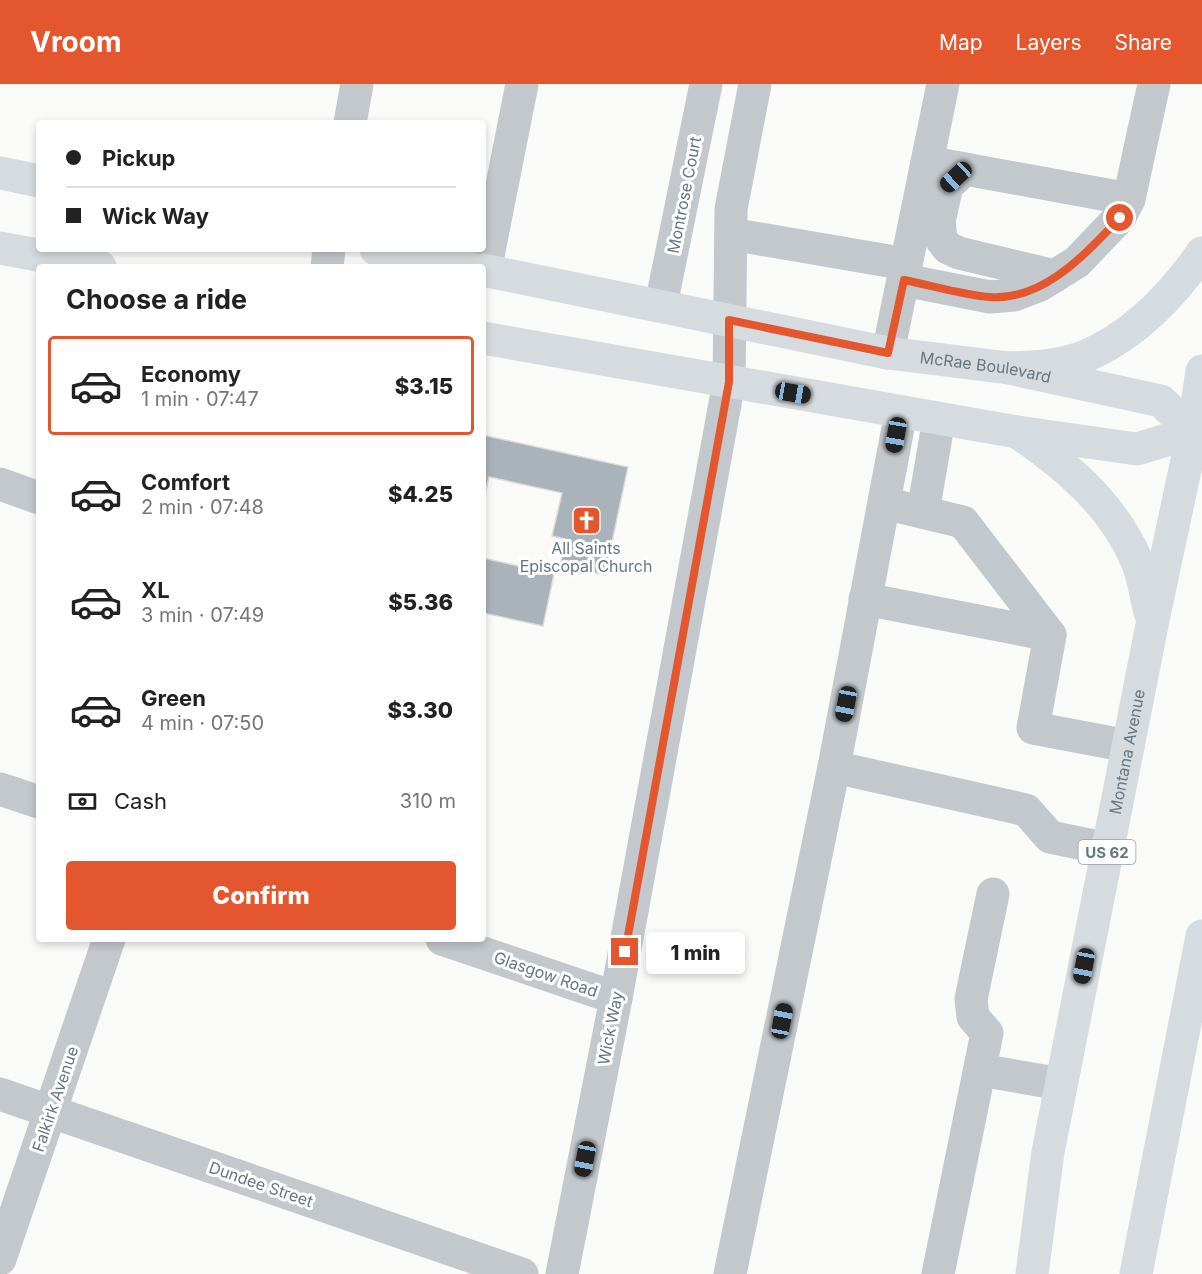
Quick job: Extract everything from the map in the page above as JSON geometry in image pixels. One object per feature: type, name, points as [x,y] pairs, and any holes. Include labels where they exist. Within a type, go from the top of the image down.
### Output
[{"type":"main road","points":[[0,173],[36,180]]},
{"type":"main road","points":[[0,248],[84,264]]},
{"type":"main road","name":"McRae Boulevard","points":[[391,252],[452,264]]},
{"type":"main road","points":[[1009,369],[1048,366],[1086,356],[1114,340],[1147,317],[1180,284],[1202,254]]},
{"type":"main road","name":"McRae Boulevard","points":[[486,271],[888,353],[1009,369],[1161,401],[1197,433]]},
{"type":"main road","points":[[486,339],[1017,432],[1137,450],[1197,433]]},
{"type":"main road","name":"Montana Avenue","points":[[1032,1274],[1048,1152],[1153,620],[1197,433],[1202,371]]},
{"type":"main road","points":[[1017,432],[1049,454],[1087,488],[1110,514],[1137,560],[1153,620]]},
{"type":"main road","points":[[1136,1274],[1202,937]]},
{"type":"street","points":[[351,120],[357,84]]},
{"type":"street","points":[[486,235],[522,84]]},
{"type":"street","name":"Montrose Court","points":[[661,305],[706,84]]},
{"type":"street","name":"Wick Way","points":[[562,1274],[616,998],[729,382],[731,209],[755,84]]},
{"type":"street","points":[[888,353],[943,84]]},
{"type":"street","points":[[730,234],[905,272],[990,297],[1014,295],[1040,285],[1077,262],[1120,218],[1129,199],[1154,84]]},
{"type":"street","points":[[927,162],[1129,199]]},
{"type":"street","points":[[965,169],[947,186],[939,221],[941,239],[948,248],[959,253],[1055,276]]},
{"type":"street","points":[[730,1274],[834,767],[901,412]]},
{"type":"street","points":[[923,512],[939,418]]},
{"type":"street","points":[[0,484],[36,497]]},
{"type":"street","points":[[884,503],[963,522],[1050,635],[1033,728],[1128,746]]},
{"type":"street","points":[[866,599],[1050,635]]},
{"type":"street","points":[[834,767],[1026,810],[1050,837],[1108,849]]},
{"type":"street","points":[[0,789],[36,801]]},
{"type":"street","points":[[938,1274],[987,1033],[973,1017],[971,999],[993,894]]},
{"type":"street","name":"Falkirk Avenue","points":[[0,1259],[108,942]]},
{"type":"street","name":"Glasgow Road","points":[[451,942],[616,998]]},
{"type":"street","points":[[980,1070],[1061,1084]]},
{"type":"street","name":"Dundee Street","points":[[0,1094],[522,1274]]},
{"type":"building","name":"All Saints Episcopal Church","points":[[486,436],[628,467],[605,575],[560,565],[566,539],[552,536],[562,493],[489,477],[486,490]]},
{"type":"building","name":"All Saints Episcopal Church","points":[[486,559],[554,574],[543,626],[486,614]]},
{"type":"place","name":"All Saints Episcopal Church","points":[[586,520]]},
{"type":"route","points":[[625,952],[729,382],[729,320],[888,353],[904,280],[990,297],[1014,295],[1040,285],[1077,262],[1120,218]]}]
